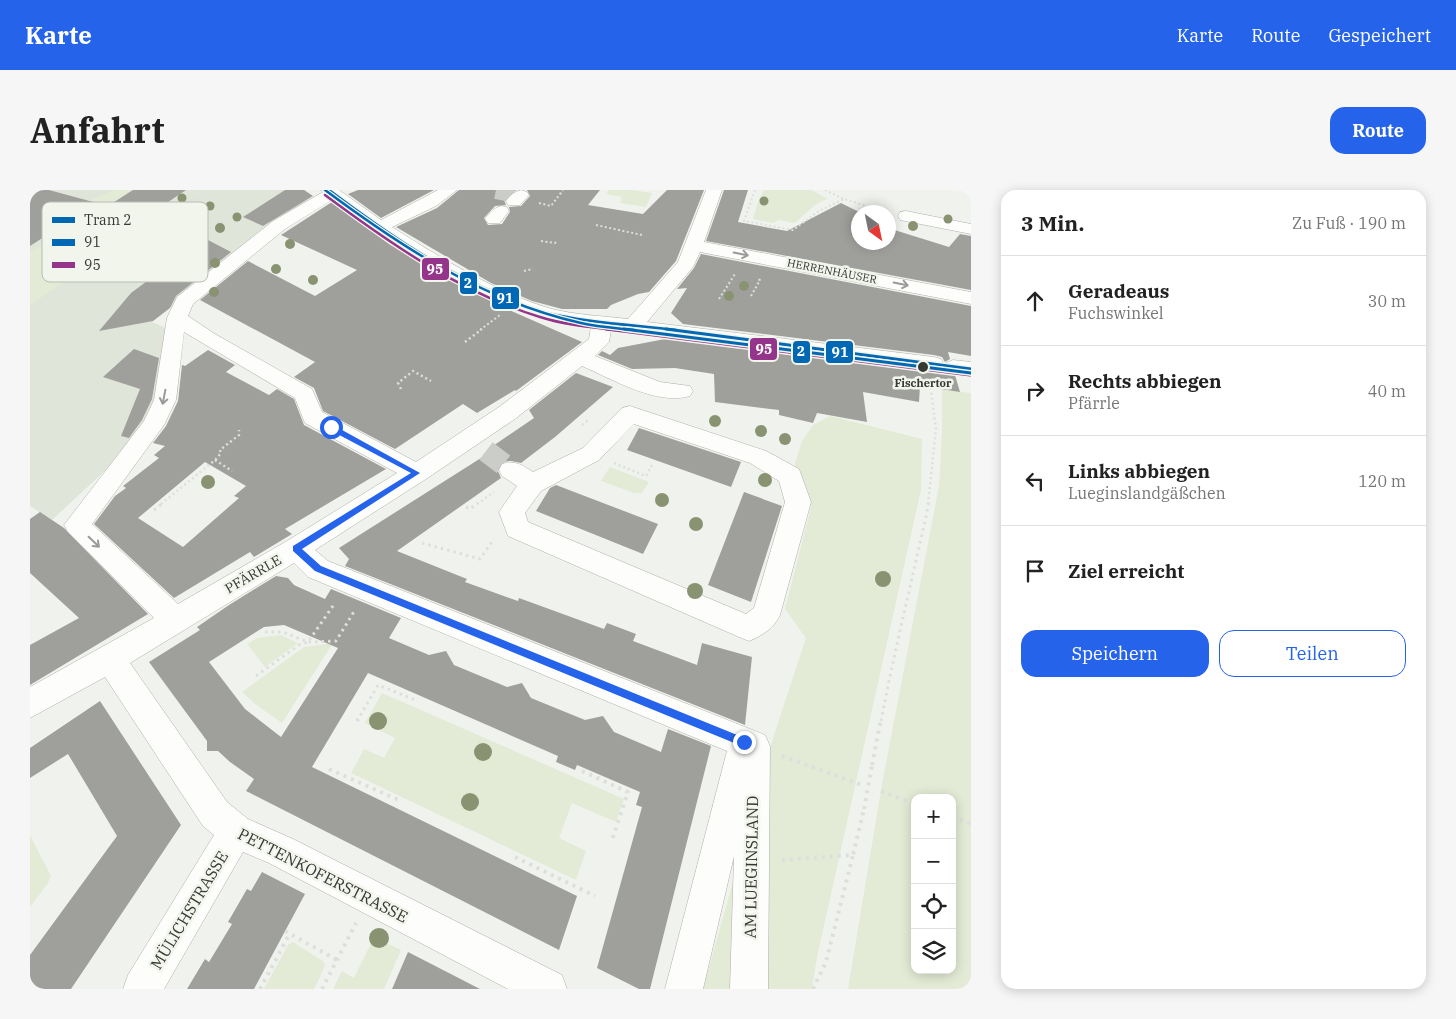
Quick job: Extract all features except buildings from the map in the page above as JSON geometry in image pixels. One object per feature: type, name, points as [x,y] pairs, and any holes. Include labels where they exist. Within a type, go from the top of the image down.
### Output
[{"type":"street","points":[[379,227],[430,202],[449,190]]},
{"type":"street","points":[[633,326],[687,263],[714,190]]},
{"type":"street","points":[[208,281],[279,225],[331,192],[379,227],[441,265],[515,302],[556,316],[947,371]]},
{"type":"street","points":[[906,216],[971,229]]},
{"type":"street","name":"HERRENHÄUSER","points":[[693,245],[971,298]]},
{"type":"street","points":[[174,619],[77,525],[153,426],[165,400],[171,349],[184,301],[207,282]]},
{"type":"street","points":[[178,318],[208,339],[304,394],[314,418],[417,473]]},
{"type":"street","name":"PFÄRRLE","points":[[30,703],[110,659],[174,619],[296,549],[417,473],[478,445],[508,413],[599,342],[602,322]]},
{"type":"street","points":[[579,357],[658,389],[682,391]]},
{"type":"street","points":[[630,414],[758,457],[790,476],[798,502],[766,615],[749,628],[517,529],[512,512],[532,484],[591,454],[630,414]]},
{"type":"street","points":[[511,470],[532,484]]},
{"type":"street","points":[[296,549],[318,569],[749,744],[684,989]]},
{"type":"street","name":"PETTENKOFERSTRASSE","points":[[110,659],[215,814],[236,831],[281,851],[548,989]]},
{"type":"street","name":"AM LUEGINSLAND","points":[[749,744],[749,989]]},
{"type":"street","name":"MÜLICHSTRASSE","points":[[142,989],[236,831]]},
{"type":"path","points":[[533,202],[551,206],[563,190]]},
{"type":"path","points":[[755,190],[744,221],[792,230],[819,210],[844,199]]},
{"type":"path","points":[[826,190],[844,199],[864,205]]},
{"type":"path","points":[[186,202],[201,197]]},
{"type":"path","points":[[208,230],[219,224],[237,206]]},
{"type":"path","points":[[596,225],[642,235]]},
{"type":"path","points":[[541,241],[555,243],[557,241]]},
{"type":"path","points":[[687,263],[735,274],[719,299]]},
{"type":"path","points":[[524,271],[534,269]]},
{"type":"path","points":[[751,296],[760,280],[752,278]]},
{"type":"path","points":[[465,342],[515,302]]},
{"type":"path","points":[[401,388],[398,383],[413,371],[431,381]]},
{"type":"path","points":[[813,989],[826,962],[864,809],[897,639],[913,577],[931,492],[936,430],[947,371]]},
{"type":"path","points":[[154,510],[215,460],[221,453],[220,450],[239,435],[239,430]]},
{"type":"path","points":[[591,454],[646,476],[653,463]]},
{"type":"path","points":[[215,460],[232,471]]},
{"type":"path","points":[[422,543],[480,559],[512,512]]},
{"type":"path","points":[[308,642],[338,598]]},
{"type":"path","points":[[256,676],[299,646],[308,642],[336,641],[357,606]]},
{"type":"path","points":[[265,632],[283,632],[308,642]]},
{"type":"path","points":[[357,721],[378,684],[418,701]]},
{"type":"path","points":[[749,744],[862,785]]},
{"type":"path","points":[[329,769],[401,801]]},
{"type":"path","points":[[582,771],[628,792],[612,840]]},
{"type":"path","points":[[881,791],[911,802]]},
{"type":"path","points":[[956,818],[971,824]]},
{"type":"path","points":[[750,862],[853,855]]},
{"type":"path","points":[[515,857],[594,896]]},
{"type":"path","points":[[322,989],[368,897]]},
{"type":"path","points":[[260,989],[288,932],[337,960]]},
{"type":"shaded area","points":[[30,190],[304,190],[309,193],[308,199],[208,278],[208,202],[42,202],[42,282],[203,282],[152,322],[166,328],[154,399],[143,427],[109,467],[52,520],[30,506]]},
{"type":"green space","points":[[114,190],[132,190],[113,202],[91,200]]},
{"type":"green space","points":[[609,190],[632,190],[652,193],[646,207],[620,203],[622,197],[606,194]]},
{"type":"green space","points":[[764,190],[811,190],[828,199],[815,206],[795,223],[779,220],[773,223],[753,219]]},
{"type":"green space","points":[[42,245],[42,282],[64,282],[30,305],[30,253]]},
{"type":"green space","points":[[942,390],[971,393],[971,989],[848,989],[882,784],[939,486]]},
{"type":"green space","points":[[830,416],[922,439],[921,490],[817,957],[812,989],[703,989],[774,735],[806,638],[785,609],[811,507],[794,467],[802,441],[813,425]]},
{"type":"green space","points":[[610,467],[649,482],[642,493],[634,493],[601,481]]},
{"type":"green space","points":[[281,635],[298,643],[265,667],[247,644],[257,638]]},
{"type":"green space","points":[[333,643],[282,723],[255,704],[242,692],[304,647]]},
{"type":"green space","points":[[382,693],[624,799],[616,822],[572,803],[559,838],[586,851],[576,880],[351,773],[364,749],[384,758],[395,738],[365,723]]},
{"type":"green space","points":[[30,835],[51,876],[30,907]]},
{"type":"green space","points":[[374,937],[401,950],[384,989],[333,989],[342,971],[354,978]]},
{"type":"green space","points":[[293,942],[324,962],[325,966],[314,989],[264,989],[288,945]]},
{"type":"tunnel","points":[[496,190],[516,194]]},
{"type":"tunnel","points":[[486,451],[511,470]]},
{"type":"tram line","name":"2","points":[[325,190],[385,233],[446,272],[512,303],[547,315],[583,324],[971,373]]},
{"type":"transit line","name":"91","points":[[329,190],[407,245],[463,278],[492,292],[550,314],[971,369]]},
{"type":"transit line","name":"95","points":[[325,195],[380,235],[443,274],[509,306],[542,318],[573,325],[970,375]]},
{"type":"place","name":"Fischertor","points":[[923,367]]},
{"type":"route","points":[[331,427],[417,473],[296,549],[318,569],[744,742]]}]
